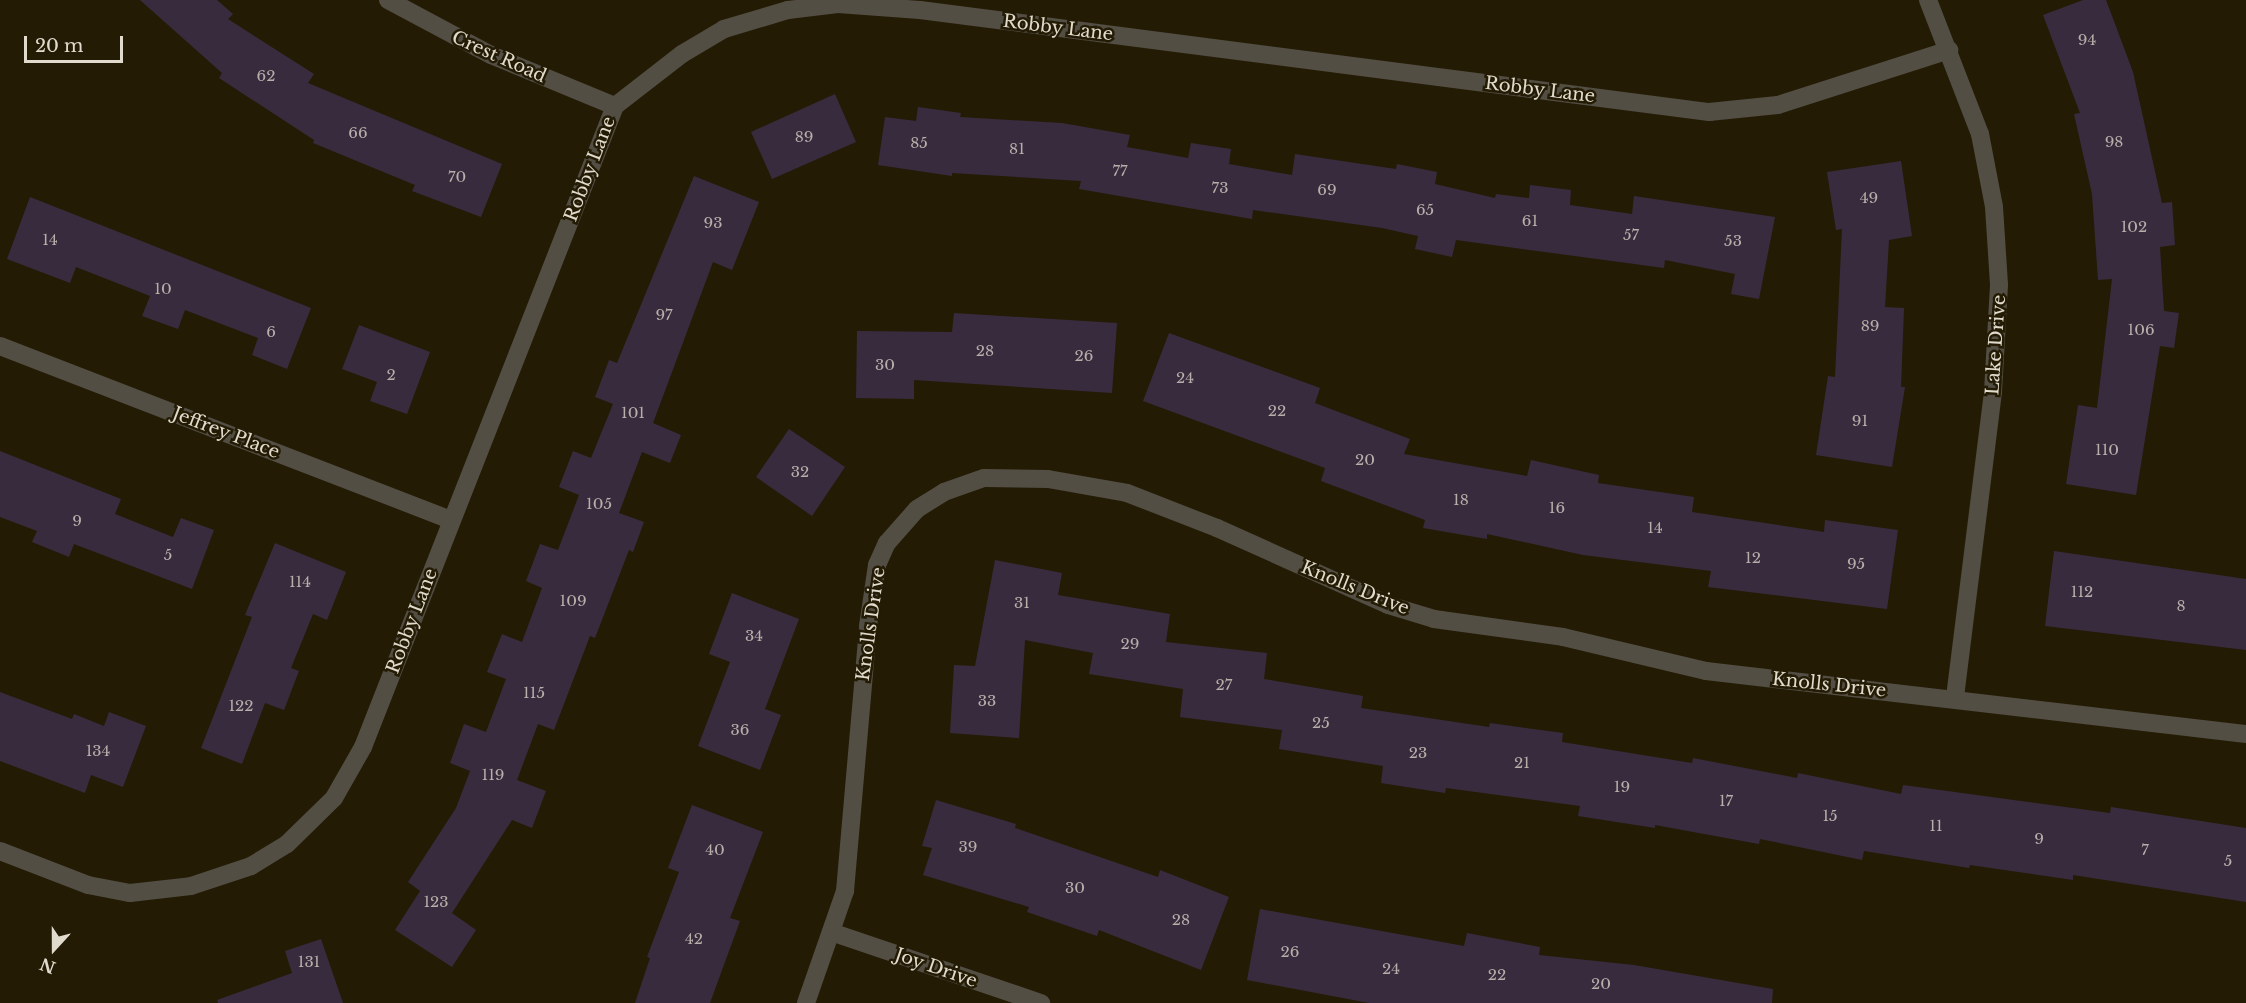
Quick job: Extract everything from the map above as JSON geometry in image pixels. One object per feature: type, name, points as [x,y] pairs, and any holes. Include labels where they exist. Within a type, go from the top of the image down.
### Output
[{"type":"street","name":"Crest Road","points":[[388,0],[491,55],[615,106]]},
{"type":"street","name":"Lake Drive","points":[[1928,0],[1980,134],[1994,207],[2000,285],[1993,392],[1955,698]]},
{"type":"street","name":"Robby Lane","points":[[0,851],[88,885],[130,893],[191,886],[251,866],[287,844],[334,798],[363,747],[615,106],[682,54],[724,29],[788,10],[838,4],[920,10],[1709,112],[1778,105],[1949,50]]},
{"type":"street","name":"Jeffrey Place","points":[[0,346],[452,520]]},
{"type":"street","name":"Knolls Drive","points":[[806,1003],[845,891],[868,626],[877,565],[887,543],[917,509],[944,492],[984,478],[1048,479],[1127,493],[1388,605],[1434,619],[1563,637],[1706,671],[1955,698],[2246,734]]},
{"type":"street","name":"Joy Drive","points":[[831,932],[1041,1003]]},
{"type":"building","points":[[140,0],[217,0],[233,14],[228,19],[314,74],[308,83],[502,164],[481,217],[412,191],[415,185],[313,143],[314,140],[219,78],[222,73]]},
{"type":"building","points":[[2083,0],[2106,0],[2133,72],[2162,203],[2172,202],[2175,245],[2160,247],[2164,311],[2179,313],[2174,348],[2160,346],[2136,495],[2066,484],[2078,405],[2097,408],[2112,279],[2098,280],[2092,194],[2074,114],[2080,113],[2043,15]]},
{"type":"building","points":[[835,94],[856,142],[772,179],[751,132]]},
{"type":"building","points":[[918,107],[961,113],[960,117],[1062,123],[1130,135],[1127,147],[1188,158],[1191,143],[1231,149],[1229,164],[1292,175],[1295,154],[1396,169],[1397,164],[1437,172],[1435,184],[1495,198],[1496,194],[1529,198],[1530,185],[1571,190],[1570,205],[1632,214],[1634,196],[1775,217],[1759,299],[1731,294],[1735,274],[1665,260],[1664,268],[1456,240],[1452,257],[1415,249],[1418,236],[1382,228],[1253,210],[1252,219],[1079,189],[1081,181],[952,173],[952,176],[878,165],[885,117],[916,121]]},
{"type":"building","points":[[1901,161],[1912,236],[1889,240],[1885,307],[1904,308],[1901,387],[1905,387],[1892,467],[1816,455],[1828,376],[1835,377],[1842,229],[1836,230],[1827,172]]},
{"type":"building","points":[[694,176],[759,202],[732,270],[713,262],[653,423],[681,435],[670,463],[642,452],[619,513],[644,522],[633,552],[629,550],[595,638],[590,636],[554,730],[538,724],[517,780],[546,791],[532,828],[512,820],[452,913],[476,930],[452,967],[395,930],[420,891],[408,882],[456,808],[470,771],[450,763],[464,724],[486,732],[506,679],[487,672],[502,634],[522,642],[542,588],[526,581],[540,544],[558,550],[579,495],[559,487],[573,451],[591,458],[613,404],[595,397],[609,360],[617,363]]},
{"type":"building","points":[[30,197],[311,308],[287,369],[252,355],[258,338],[185,310],[178,329],[142,316],[150,296],[76,267],[70,283],[7,259]]},
{"type":"building","points":[[954,313],[1117,323],[1112,393],[914,380],[914,399],[856,398],[857,331],[952,332]]},
{"type":"building","points":[[359,325],[430,352],[407,414],[370,401],[377,382],[342,369]]},
{"type":"building","points":[[1169,333],[1320,388],[1315,403],[1410,439],[1404,454],[1527,476],[1531,460],[1599,475],[1598,483],[1694,497],[1692,512],[1824,532],[1825,520],[1898,530],[1887,609],[1708,587],[1711,571],[1583,555],[1487,534],[1487,539],[1423,528],[1425,520],[1321,481],[1325,468],[1143,401]]},
{"type":"building","points":[[789,429],[845,467],[812,516],[756,477]]},
{"type":"building","points":[[0,451],[121,499],[115,514],[173,537],[181,518],[214,530],[192,589],[74,544],[69,557],[32,542],[37,531],[0,517]]},
{"type":"building","points":[[275,543],[346,572],[327,620],[313,614],[291,668],[299,671],[284,710],[265,703],[242,764],[201,748],[252,617],[245,615]]},
{"type":"building","points":[[2054,551],[2246,579],[2246,650],[2045,626]]},
{"type":"building","points":[[995,560],[1062,573],[1058,595],[1170,614],[1166,642],[1267,653],[1264,679],[1363,696],[1361,708],[1489,727],[1490,723],[1563,733],[1562,742],[1692,763],[1693,758],[1797,778],[1798,773],[1901,794],[1903,785],[2110,813],[2111,807],[2246,828],[2246,902],[2073,875],[2073,880],[1970,865],[1969,868],[1864,851],[1862,860],[1760,839],[1759,844],[1655,825],[1655,828],[1578,816],[1580,806],[1446,788],[1445,793],[1381,783],[1383,766],[1279,749],[1282,730],[1180,717],[1183,689],[1089,674],[1093,653],[1025,640],[1019,738],[950,733],[954,665],[975,666]]},
{"type":"building","points":[[732,593],[799,619],[765,709],[781,715],[760,770],[698,746],[730,662],[709,654]]},
{"type":"building","points":[[0,692],[72,719],[74,714],[104,726],[109,712],[146,726],[123,787],[91,775],[85,793],[0,761]]},
{"type":"building","points":[[936,800],[1016,824],[1015,828],[1158,877],[1160,870],[1229,897],[1201,970],[1099,930],[1097,936],[1027,912],[1029,907],[923,875],[932,848],[922,846]]},
{"type":"building","points":[[692,805],[763,832],[730,918],[740,921],[710,1003],[635,1003],[650,958],[647,957],[679,872],[668,868]]},
{"type":"building","points":[[1260,909],[1464,946],[1467,933],[1540,947],[1539,955],[1634,965],[1773,989],[1772,1003],[1369,1003],[1247,980]]},
{"type":"building","points":[[321,939],[343,1003],[218,1003],[217,1000],[292,973],[285,951]]}]
